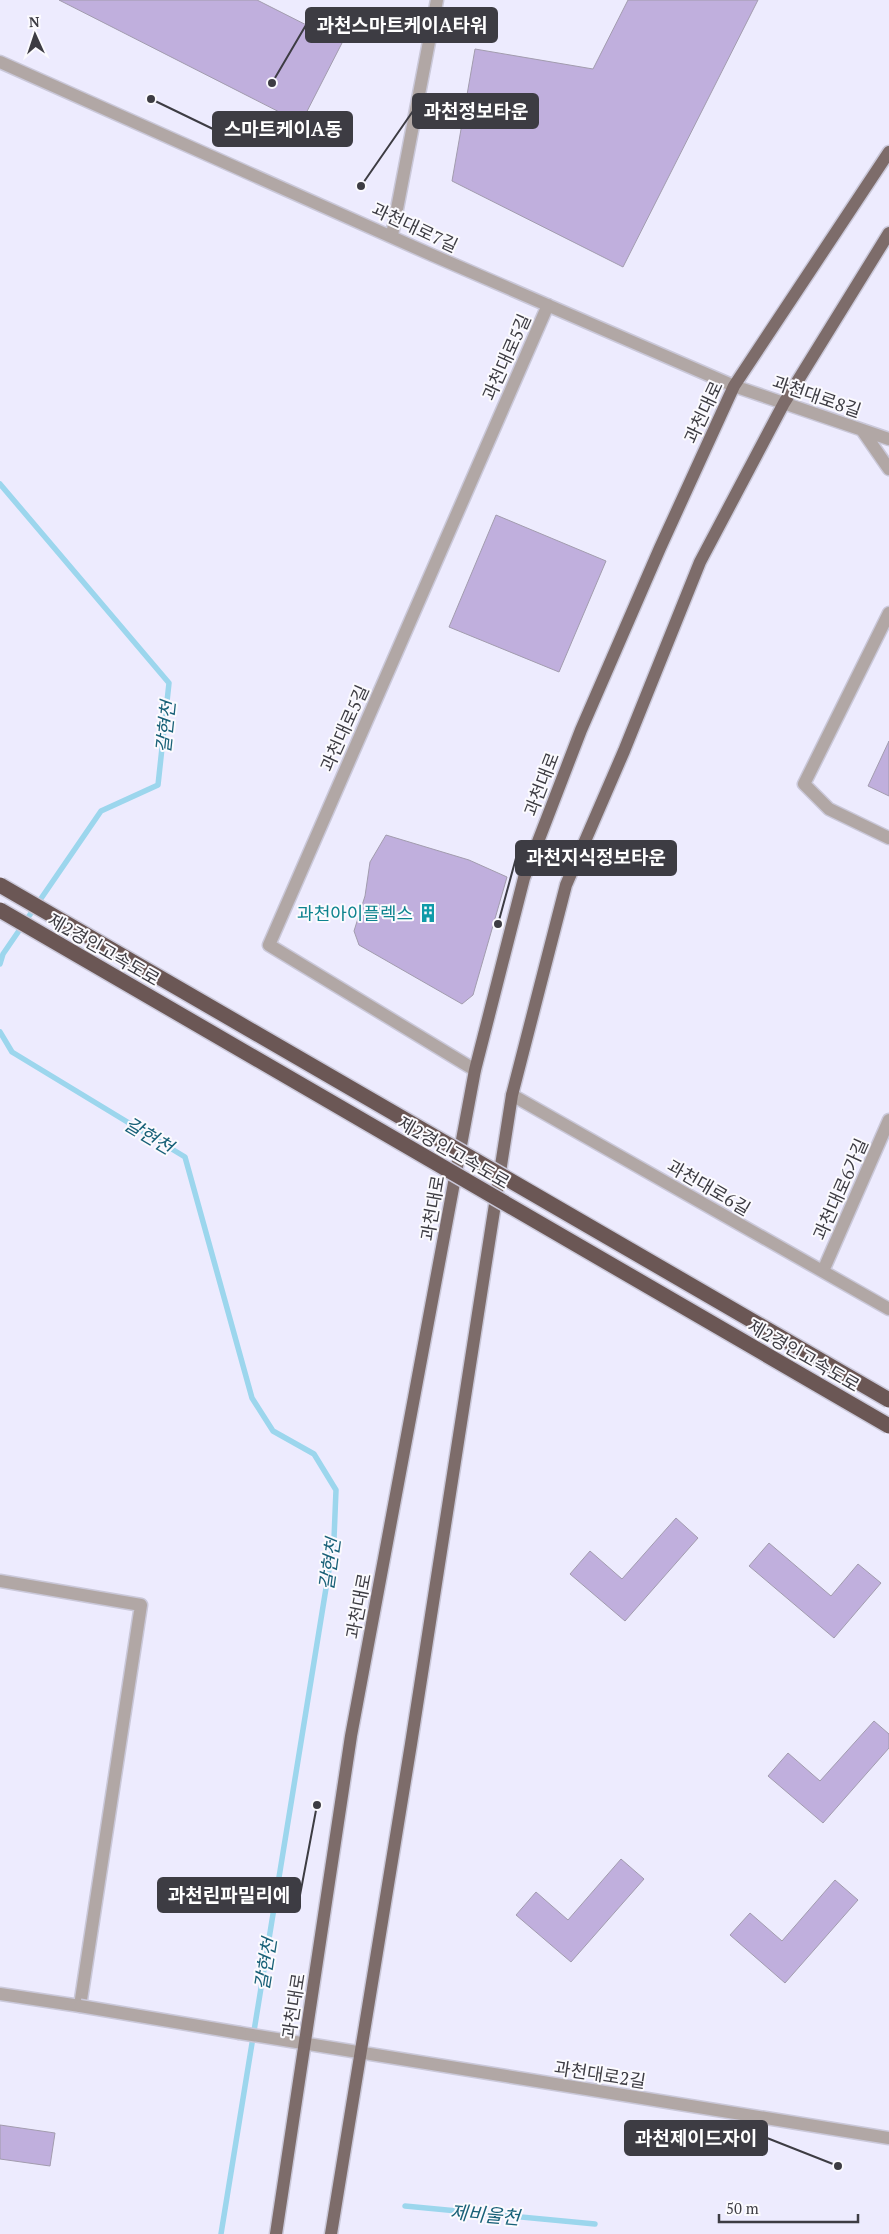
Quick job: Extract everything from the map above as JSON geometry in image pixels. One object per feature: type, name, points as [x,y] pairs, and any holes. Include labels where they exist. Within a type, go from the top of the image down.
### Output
[{"type":"highway","name":"제2경인고속도로","points":[[0,884],[889,1400]]},
{"type":"highway","name":"제2경인고속도로","points":[[0,910],[889,1426]]},
{"type":"main road","name":"과천대로","points":[[276,2234],[352,1736],[475,1070],[524,878],[580,730],[734,386],[889,152]]},
{"type":"main road","points":[[331,2234],[413,1734],[512,1095],[566,885],[624,750],[700,562],[784,403],[889,233]]},
{"type":"street","points":[[392,235],[437,0]]},
{"type":"street","name":"과천대로7길","points":[[0,62],[734,386]]},
{"type":"street","name":"과천대로5길","points":[[475,1070],[269,945],[548,305]]},
{"type":"street","name":"과천대로8길","points":[[734,386],[889,439]]},
{"type":"street","points":[[862,430],[889,469]]},
{"type":"street","points":[[889,613],[804,784],[829,809],[889,838]]},
{"type":"street","name":"과천대로6길","points":[[512,1095],[889,1309]]},
{"type":"street","name":"과천대로6가길","points":[[823,1271],[889,1120]]},
{"type":"street","points":[[0,1581],[141,1605],[80,2006]]},
{"type":"street","name":"과천대로2길","points":[[0,1994],[889,2138]]},
{"type":"building","points":[[59,0],[257,0],[342,43],[301,123]]},
{"type":"building","points":[[628,0],[758,0],[623,267],[452,181],[475,49],[593,69]]},
{"type":"building","points":[[496,515],[606,561],[559,672],[449,627]]},
{"type":"building","points":[[889,741],[889,796],[868,786]]},
{"type":"building","name":"과천아이플렉스","points":[[386,835],[469,860],[507,877],[473,995],[462,1004],[359,945],[354,931],[365,896],[370,862]]},
{"type":"building","points":[[676,1518],[698,1538],[625,1621],[570,1574],[590,1551],[622,1579]]},
{"type":"building","points":[[769,1543],[831,1596],[858,1564],[881,1583],[834,1638],[749,1566]]},
{"type":"building","points":[[874,1721],[889,1734],[889,1748],[823,1823],[768,1776],[788,1753],[820,1781]]},
{"type":"building","points":[[621,1859],[644,1879],[571,1962],[516,1915],[536,1892],[568,1920]]},
{"type":"building","points":[[835,1880],[858,1900],[785,1983],[730,1935],[750,1913],[782,1941]]},
{"type":"building","points":[[0,2125],[55,2133],[50,2166],[0,2159]]},
{"type":"waterway","name":"갈현천","points":[[0,484],[169,683],[158,785],[101,811],[3,954],[0,964]]},
{"type":"waterway","name":"갈현천","points":[[0,1032],[12,1052],[185,1157],[252,1398],[273,1431],[314,1454],[336,1490],[334,1539],[221,2234]]},
{"type":"waterway","name":"제비울천","points":[[405,2206],[595,2224]]},
{"type":"place","name":"과천스마트케이A타워","points":[[272,83]]},
{"type":"place","name":"스마트케이A동","points":[[151,99]]},
{"type":"place","name":"과천정보타운","points":[[361,186]]},
{"type":"place","name":"과천아이플렉스","points":[[428,913]]},
{"type":"place","name":"과천지식정보타운","points":[[498,924]]},
{"type":"place","name":"과천린파밀리에","points":[[317,1805]]},
{"type":"place","name":"과천제이드자이","points":[[838,2166]]}]
